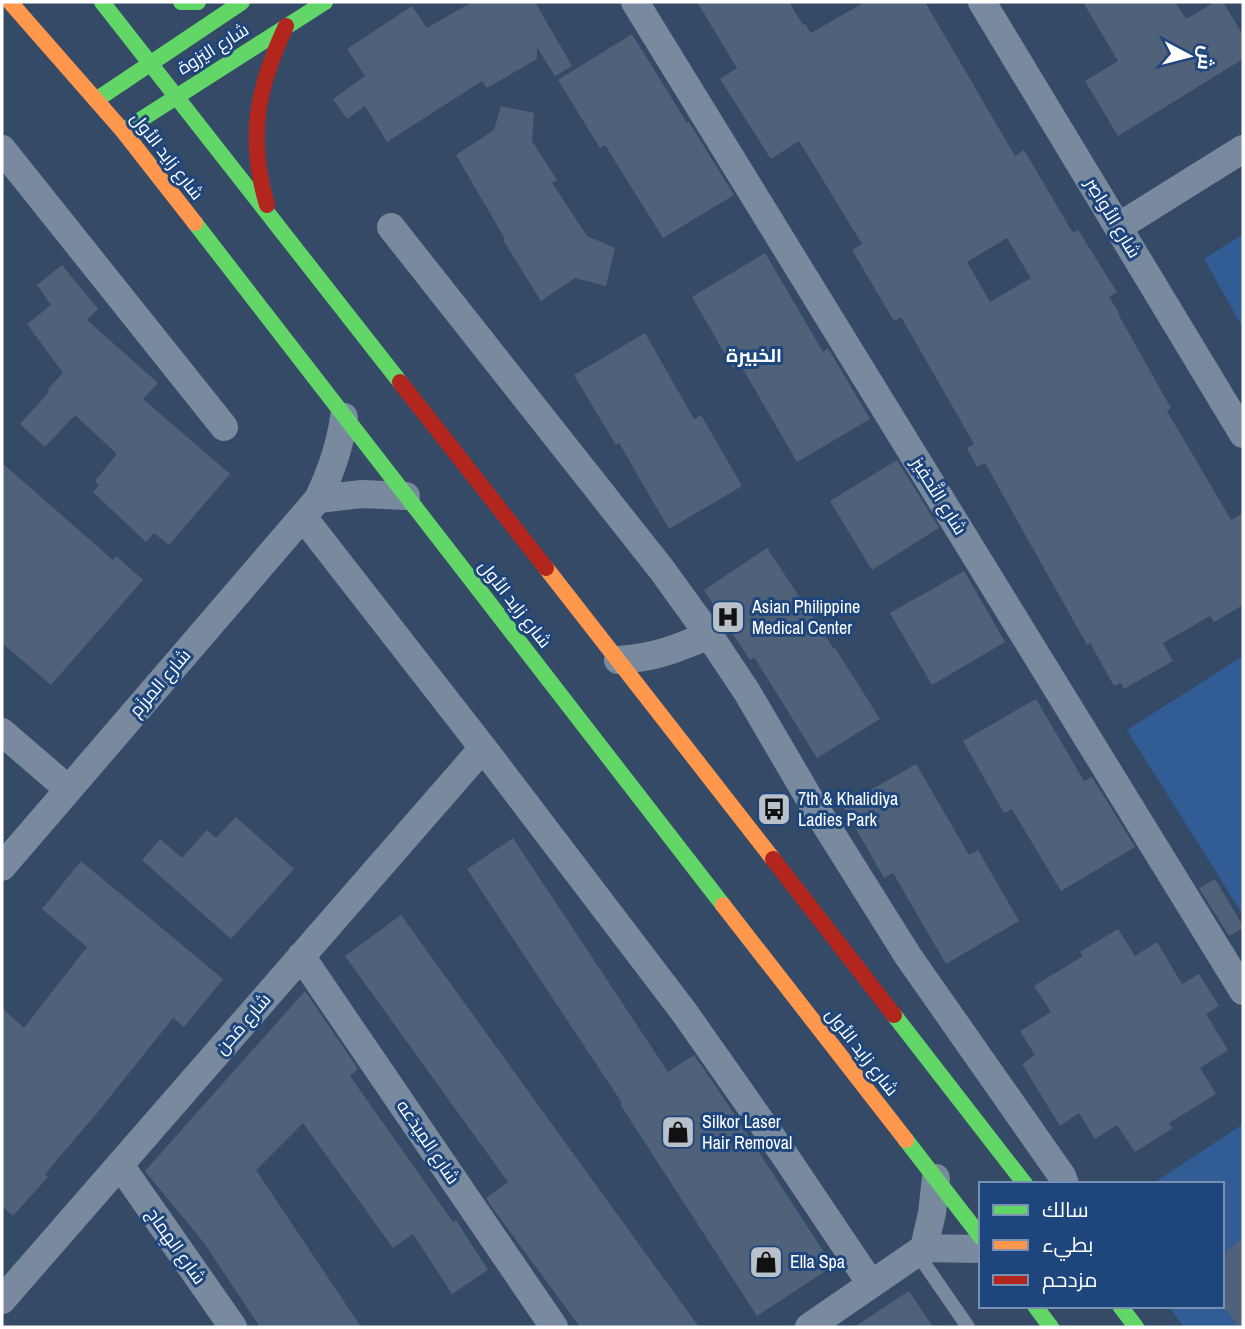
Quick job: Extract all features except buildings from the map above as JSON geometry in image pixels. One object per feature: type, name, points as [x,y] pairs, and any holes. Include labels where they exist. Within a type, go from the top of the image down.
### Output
[{"type":"main road","name":"شارع زايد الأول","points":[[10,2],[123,131],[979,1234]]},
{"type":"main road","points":[[102,2],[1023,1182]]},
{"type":"main road","points":[[181,2],[198,2]]},
{"type":"main road","name":"شارع اليَزوة","points":[[96,100],[242,2]]},
{"type":"main road","name":"شارع اليَزوة","points":[[123,131],[326,2]]},
{"type":"main road","points":[[273,220],[259,173],[256,125],[264,75],[286,26]]},
{"type":"main road","points":[[1037,1308],[1051,1327]]},
{"type":"main road","points":[[1122,1308],[1136,1327]]},
{"type":"street","name":"شارع التَّحفِيز","points":[[635,2],[1243,991]]},
{"type":"street","name":"شارع الأواصِر","points":[[982,2],[1243,434]]},
{"type":"street","points":[[2,149],[223,427]]},
{"type":"street","points":[[1118,227],[1243,149]]},
{"type":"street","points":[[391,228],[662,570],[709,635],[747,692],[809,798],[908,956],[1064,1180]]},
{"type":"street","name":"شارع المِرزَم","points":[[2,867],[310,508],[335,459],[344,416]]},
{"type":"street","points":[[406,496],[362,494],[310,508],[483,748],[684,1012],[871,1284]]},
{"type":"street","points":[[618,660],[659,655],[709,635]]},
{"type":"street","points":[[2,732],[68,789]]},
{"type":"street","name":"شارع مَحن","points":[[2,1300],[483,748]]},
{"type":"street","name":"شارع المِيدَعه","points":[[301,956],[554,1327]]},
{"type":"street","name":"شارع الهِماج","points":[[120,1165],[233,1327]]},
{"type":"street","points":[[920,1250],[932,1213],[936,1178]]},
{"type":"street","points":[[809,1327],[920,1250],[979,1249]]},
{"type":"lane","points":[[920,1250],[968,1327]]},
{"type":"shaded area","points":[[1243,234],[1243,328],[1204,259]]},
{"type":"shaded area","points":[[1243,656],[1243,915],[1127,730]]},
{"type":"shaded area","points":[[1243,1124],[1243,1327],[1184,1327],[1170,1308],[1224,1308],[1224,1182],[1155,1182]]},
{"type":"traffic: fast","points":[[102,2],[400,382]]},
{"type":"traffic: fast","points":[[181,2],[198,2]]},
{"type":"traffic: fast","points":[[96,100],[242,2]]},
{"type":"traffic: fast","points":[[123,131],[325,2]]},
{"type":"traffic: fast","points":[[195,223],[723,905]]},
{"type":"traffic: fast","points":[[894,1015],[1023,1182]]},
{"type":"traffic: fast","points":[[906,1140],[979,1234]]},
{"type":"traffic: fast","points":[[1037,1308],[1051,1327]]},
{"type":"traffic: fast","points":[[1122,1308],[1136,1327]]},
{"type":"traffic: slow","points":[[10,2],[123,131],[195,223]]},
{"type":"traffic: slow","points":[[546,568],[773,859]]},
{"type":"traffic: slow","points":[[723,905],[906,1140]]},
{"type":"traffic: jam","points":[[267,205],[257,157],[258,114],[268,71],[286,26]]},
{"type":"traffic: jam","points":[[400,382],[546,568]]},
{"type":"traffic: jam","points":[[773,859],[894,1015]]},
{"type":"place","name":"Asian Philippine Medical Center","points":[[728,617]]},
{"type":"place","name":"7th & Khalidiya Ladies Park","points":[[774,809]]},
{"type":"place","name":"Silkor Laser Hair Removal","points":[[678,1132]]},
{"type":"place","name":"Ella Spa","points":[[766,1262]]},
{"type":"district","name":"الخبيرة","points":[[754,355]]}]
